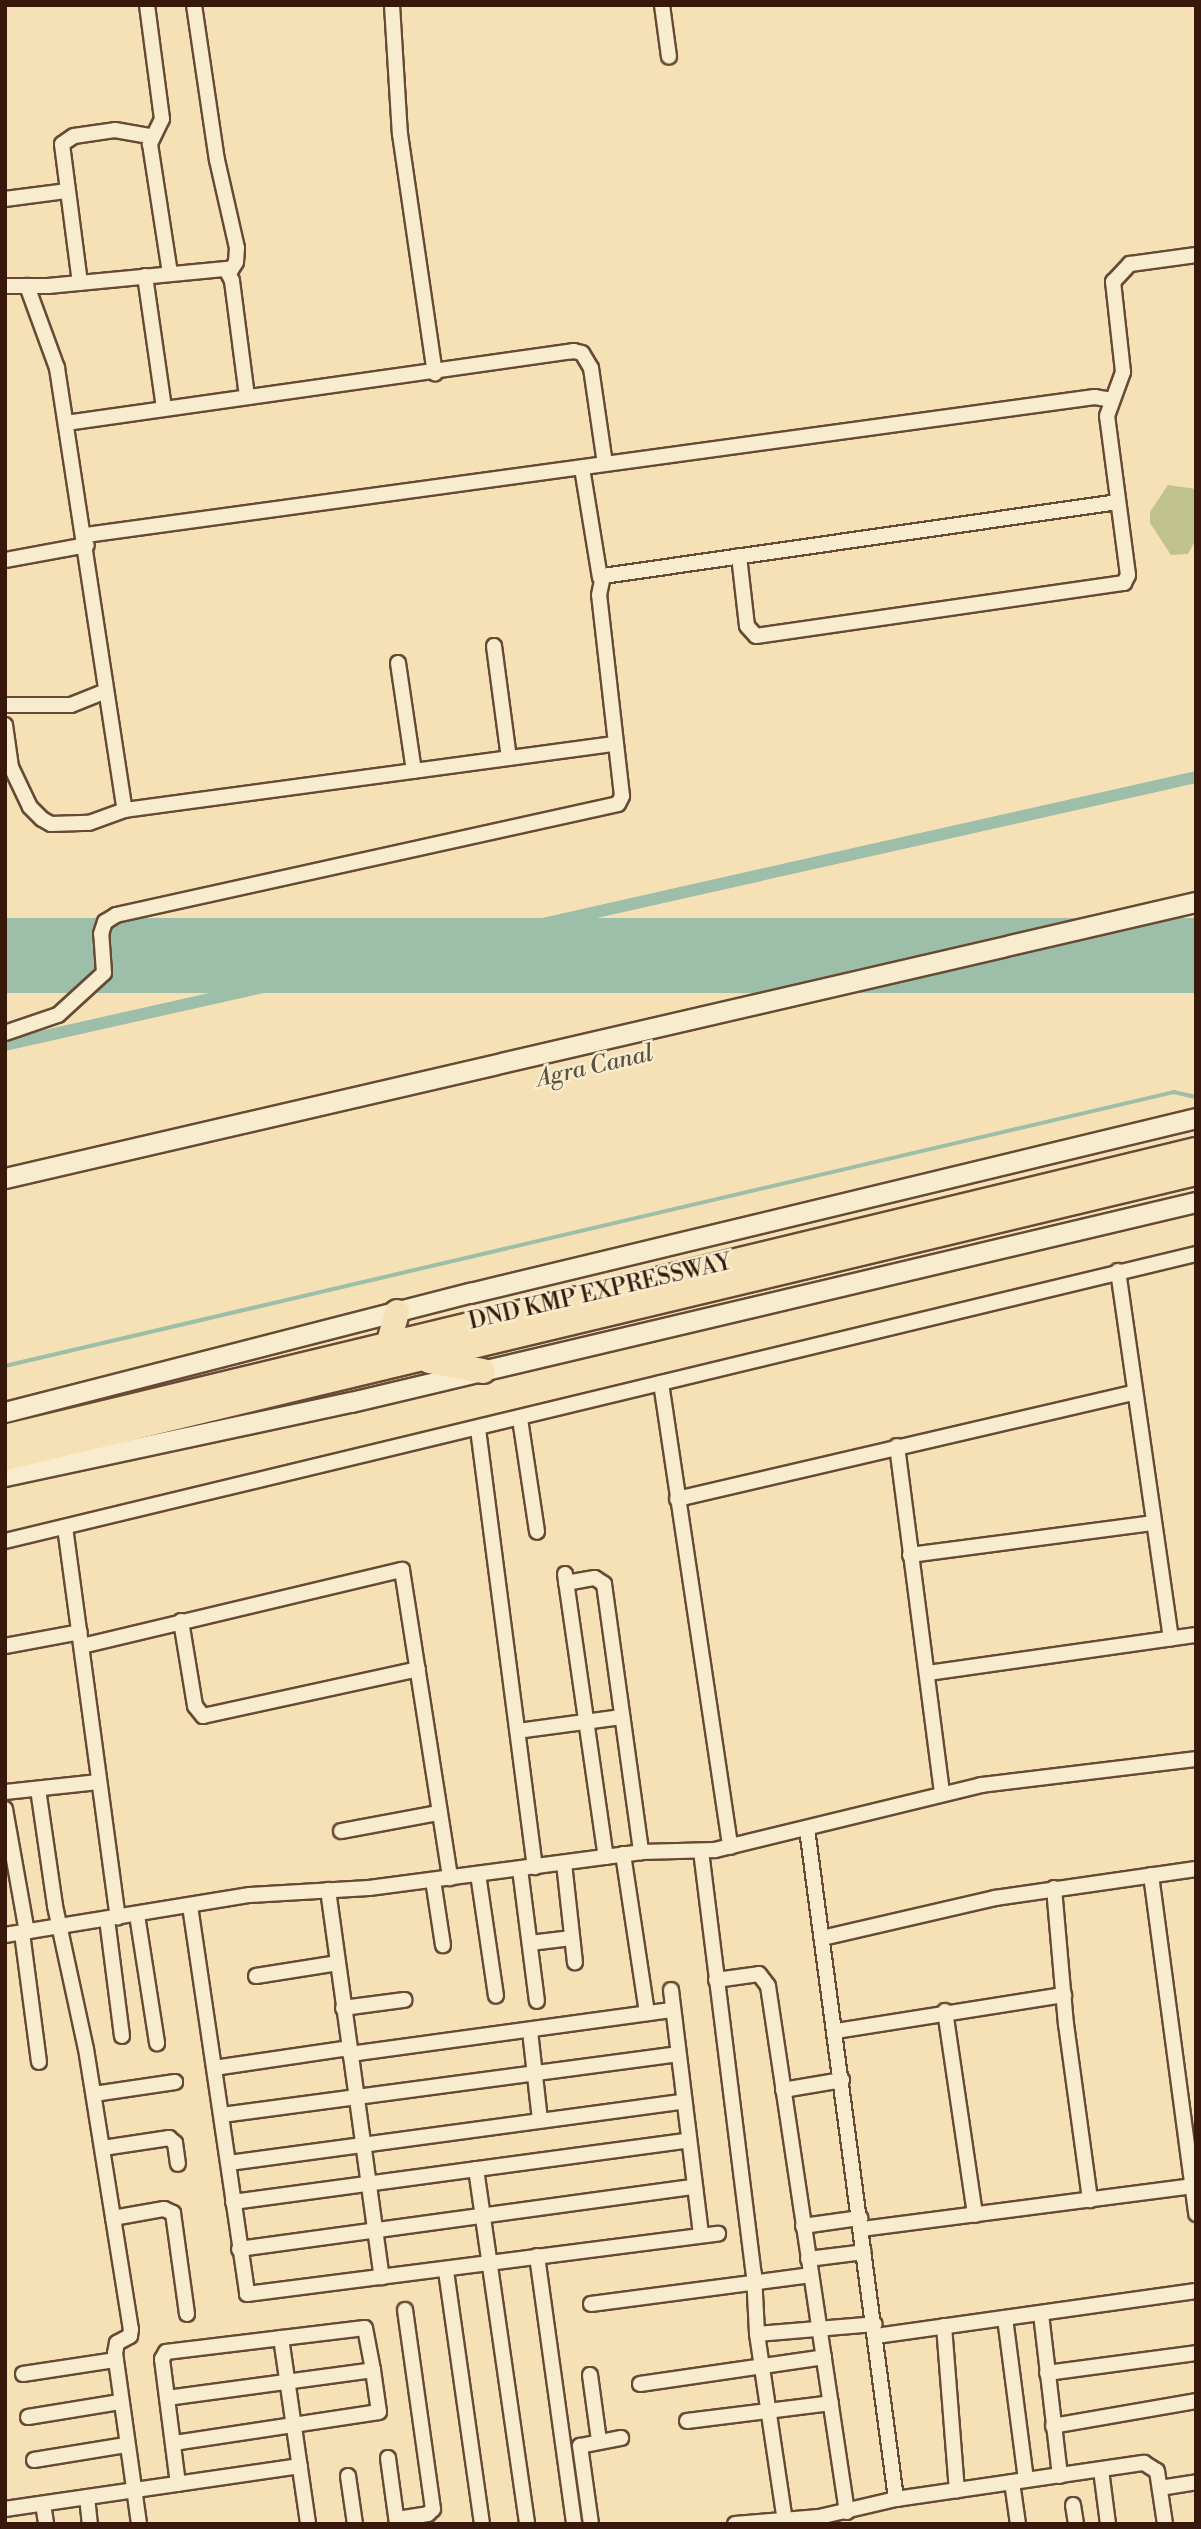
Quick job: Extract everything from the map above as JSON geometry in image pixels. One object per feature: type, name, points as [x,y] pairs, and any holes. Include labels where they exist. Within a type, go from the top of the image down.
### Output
[{"type":"highway","name":"DND KMP EXPRESSWAY","points":[[5,1437],[389,1342],[1196,1150]]},
{"type":"highway","name":"DND KMP EXPRESSWAY","points":[[5,1458],[1196,1173]]},
{"type":"highway","points":[[389,1342],[397,1312]]},
{"type":"highway","points":[[421,1359],[483,1371]]},
{"type":"street","points":[[146,5],[162,119],[150,136],[170,273]]},
{"type":"street","points":[[194,5],[217,160],[237,248],[236,262],[229,273],[247,397]]},
{"type":"street","points":[[392,5],[400,134],[435,373]]},
{"type":"street","points":[[662,5],[669,57]]},
{"type":"street","points":[[80,283],[61,149],[68,138],[124,130],[150,136]]},
{"type":"street","points":[[5,199],[66,191]]},
{"type":"street","points":[[739,556],[747,626],[757,636],[1116,587],[1128,575],[1107,416],[1123,372],[1112,298],[1116,274],[1130,264],[1196,255]]},
{"type":"street","points":[[5,286],[80,283],[217,268],[229,273]]},
{"type":"street","points":[[145,276],[164,408]]},
{"type":"street","points":[[27,286],[52,350],[66,423],[86,540],[105,691],[125,810]]},
{"type":"street","points":[[66,423],[435,373],[561,352],[582,353],[594,376],[605,464]]},
{"type":"street","points":[[5,560],[86,540],[605,464],[1095,397],[1112,400]]},
{"type":"street","points":[[5,1032],[58,1015],[104,974],[101,934],[111,917],[612,807],[622,796],[600,578],[582,468]]},
{"type":"street","points":[[600,578],[1118,502]]},
{"type":"street","points":[[494,646],[509,758]]},
{"type":"street","points":[[398,663],[414,771]]},
{"type":"street","points":[[5,705],[71,705],[105,691]]},
{"type":"street","points":[[5,725],[10,767],[30,807],[51,824],[89,823],[125,810],[615,744]]},
{"type":"street","points":[[5,1178],[1196,902]]},
{"type":"street","points":[[5,1412],[397,1312],[1196,1118]]},
{"type":"street","points":[[5,1476],[483,1371],[1196,1202]]},
{"type":"street","points":[[5,1541],[1196,1254]]},
{"type":"street","points":[[1118,1271],[1152,1523],[1171,1638]]},
{"type":"street","points":[[661,1383],[730,1847]]},
{"type":"street","points":[[677,1499],[1135,1392]]},
{"type":"street","points":[[520,1419],[537,1532]]},
{"type":"street","points":[[478,1429],[518,1731],[530,1943],[537,2001]]},
{"type":"street","points":[[897,1446],[942,1794]]},
{"type":"street","points":[[910,1555],[1152,1523]]},
{"type":"street","points":[[65,1527],[98,1782],[122,2036]]},
{"type":"street","points":[[5,1646],[81,1639],[181,1621],[399,1569],[406,1576],[438,1813],[450,1878]]},
{"type":"street","points":[[606,1857],[565,1578],[595,1578],[604,1584],[641,1852]]},
{"type":"street","points":[[181,1621],[195,1706],[203,1716],[418,1670]]},
{"type":"street","points":[[928,1673],[1196,1635]]},
{"type":"street","points":[[518,1731],[622,1717]]},
{"type":"street","points":[[5,1935],[250,1895],[433,1880],[641,1852],[701,1851],[730,1847],[942,1794],[1196,1759]]},
{"type":"street","points":[[5,1792],[98,1782]]},
{"type":"street","points":[[38,1789],[60,1927],[94,2094],[131,2329],[130,2336],[115,2345],[120,2402],[139,2524]]},
{"type":"street","points":[[5,1809],[25,1933],[39,2062]]},
{"type":"street","points":[[341,1831],[438,1813]]},
{"type":"street","points":[[807,1829],[836,2031],[896,2499]]},
{"type":"street","points":[[701,1851],[757,2334],[785,2521]]},
{"type":"street","points":[[623,1854],[648,2013]]},
{"type":"street","points":[[564,1863],[575,1962]]},
{"type":"street","points":[[822,1937],[1054,1888],[1196,1869]]},
{"type":"street","points":[[478,1874],[496,1996]]},
{"type":"street","points":[[1151,1875],[1196,2214]]},
{"type":"street","points":[[433,1880],[443,1945]]},
{"type":"street","points":[[1054,1888],[1064,1996],[1090,2200]]},
{"type":"street","points":[[328,1890],[382,2277]]},
{"type":"street","points":[[191,1906],[245,2288],[252,2296],[718,2234]]},
{"type":"street","points":[[138,1915],[157,2043]]},
{"type":"street","points":[[530,1943],[572,1938]]},
{"type":"street","points":[[256,1976],[338,1964]]},
{"type":"street","points":[[716,1980],[753,1974],[764,1977],[847,2512]]},
{"type":"street","points":[[671,1990],[701,2235]]},
{"type":"street","points":[[836,2031],[945,2011],[1064,1996]]},
{"type":"street","points":[[343,2008],[404,2000]]},
{"type":"street","points":[[214,2068],[530,2031],[673,2010]]},
{"type":"street","points":[[945,2011],[975,2215]]},
{"type":"street","points":[[530,2031],[540,2120]]},
{"type":"street","points":[[222,2115],[536,2076],[677,2054]]},
{"type":"street","points":[[783,2090],[842,2080]]},
{"type":"street","points":[[94,2094],[175,2082]]},
{"type":"street","points":[[229,2163],[683,2102]]},
{"type":"street","points":[[103,2148],[169,2138],[174,2144],[178,2164]]},
{"type":"street","points":[[233,2202],[689,2140]]},
{"type":"street","points":[[476,2169],[527,2524]]},
{"type":"street","points":[[803,2226],[975,2215],[1192,2186]]},
{"type":"street","points":[[239,2249],[483,2219],[694,2187]]},
{"type":"street","points":[[113,2218],[164,2209],[173,2214],[187,2314]]},
{"type":"street","points":[[808,2259],[864,2252]]},
{"type":"street","points":[[537,2256],[574,2524]]},
{"type":"street","points":[[446,2270],[482,2524]]},
{"type":"street","points":[[591,2304],[811,2275]]},
{"type":"street","points":[[757,2334],[819,2328],[875,2330],[944,2326],[1196,2291]]},
{"type":"street","points":[[388,2458],[397,2521],[428,2514],[433,2509],[405,2310]]},
{"type":"street","points":[[1041,2314],[1060,2476]]},
{"type":"street","points":[[1005,2318],[1019,2481],[1018,2524]]},
{"type":"street","points":[[944,2326],[957,2490]]},
{"type":"street","points":[[173,2443],[378,2414],[365,2328],[166,2352],[162,2359],[178,2484]]},
{"type":"street","points":[[281,2338],[308,2524]]},
{"type":"street","points":[[1047,2373],[1196,2353]]},
{"type":"street","points":[[640,2384],[824,2357]]},
{"type":"street","points":[[23,2374],[116,2360]]},
{"type":"street","points":[[167,2398],[373,2370]]},
{"type":"street","points":[[590,2375],[599,2441]]},
{"type":"street","points":[[1053,2426],[1196,2401]]},
{"type":"street","points":[[28,2417],[120,2402]]},
{"type":"street","points":[[687,2421],[831,2403]]},
{"type":"street","points":[[591,2524],[580,2449],[583,2443],[621,2438]]},
{"type":"street","points":[[34,2460],[126,2445]]},
{"type":"street","points":[[735,2524],[785,2521],[847,2512],[896,2499],[1150,2464],[1157,2471],[1165,2524]]},
{"type":"street","points":[[5,2509],[300,2466]]},
{"type":"street","points":[[1101,2470],[1108,2524]]},
{"type":"street","points":[[348,2476],[355,2524]]},
{"type":"street","points":[[1160,2488],[1196,2482]]},
{"type":"street","points":[[87,2497],[90,2524]]},
{"type":"street","points":[[43,2504],[46,2524]]},
{"type":"street","points":[[1073,2505],[1076,2524]]},
{"type":"green space","points":[[1168,485],[1196,489],[1196,539],[1188,554],[1171,555],[1150,523],[1150,512]]},
{"type":"water","points":[[5,918],[1196,918],[1196,993],[5,993]]},
{"type":"waterway","points":[[5,1045],[1196,777]]},
{"type":"waterway","points":[[5,1366],[1174,1092],[1196,1097]]},
{"type":"water label","name":"Agra Canal","points":[[595,1067]]}]
